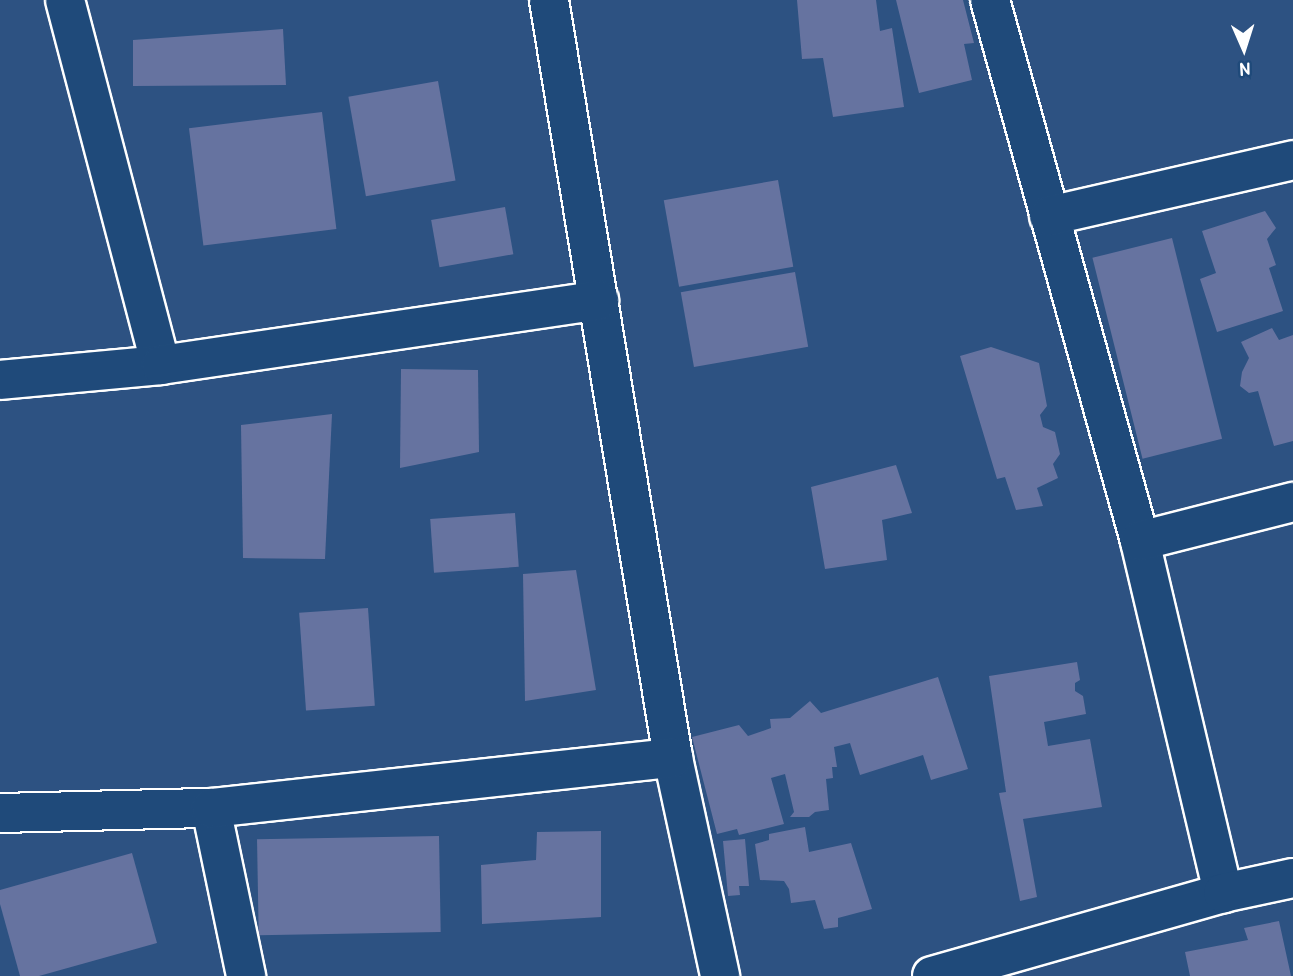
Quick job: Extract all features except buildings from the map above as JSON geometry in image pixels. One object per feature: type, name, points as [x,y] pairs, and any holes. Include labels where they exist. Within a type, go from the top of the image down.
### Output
[{"type":"street","points":[[65,0],[161,365]]},
{"type":"street","points":[[549,0],[673,758],[720,976]]},
{"type":"street","points":[[990,0],[1140,541],[1223,893]]},
{"type":"street","points":[[1049,216],[1293,160]]},
{"type":"street","points":[[0,380],[161,365],[599,300]]},
{"type":"street","points":[[1140,541],[1293,502]]},
{"type":"street","points":[[0,813],[211,808],[673,758]]},
{"type":"street","points":[[211,808],[246,976]]},
{"type":"street","points":[[933,976],[1223,893],[1293,878]]}]
